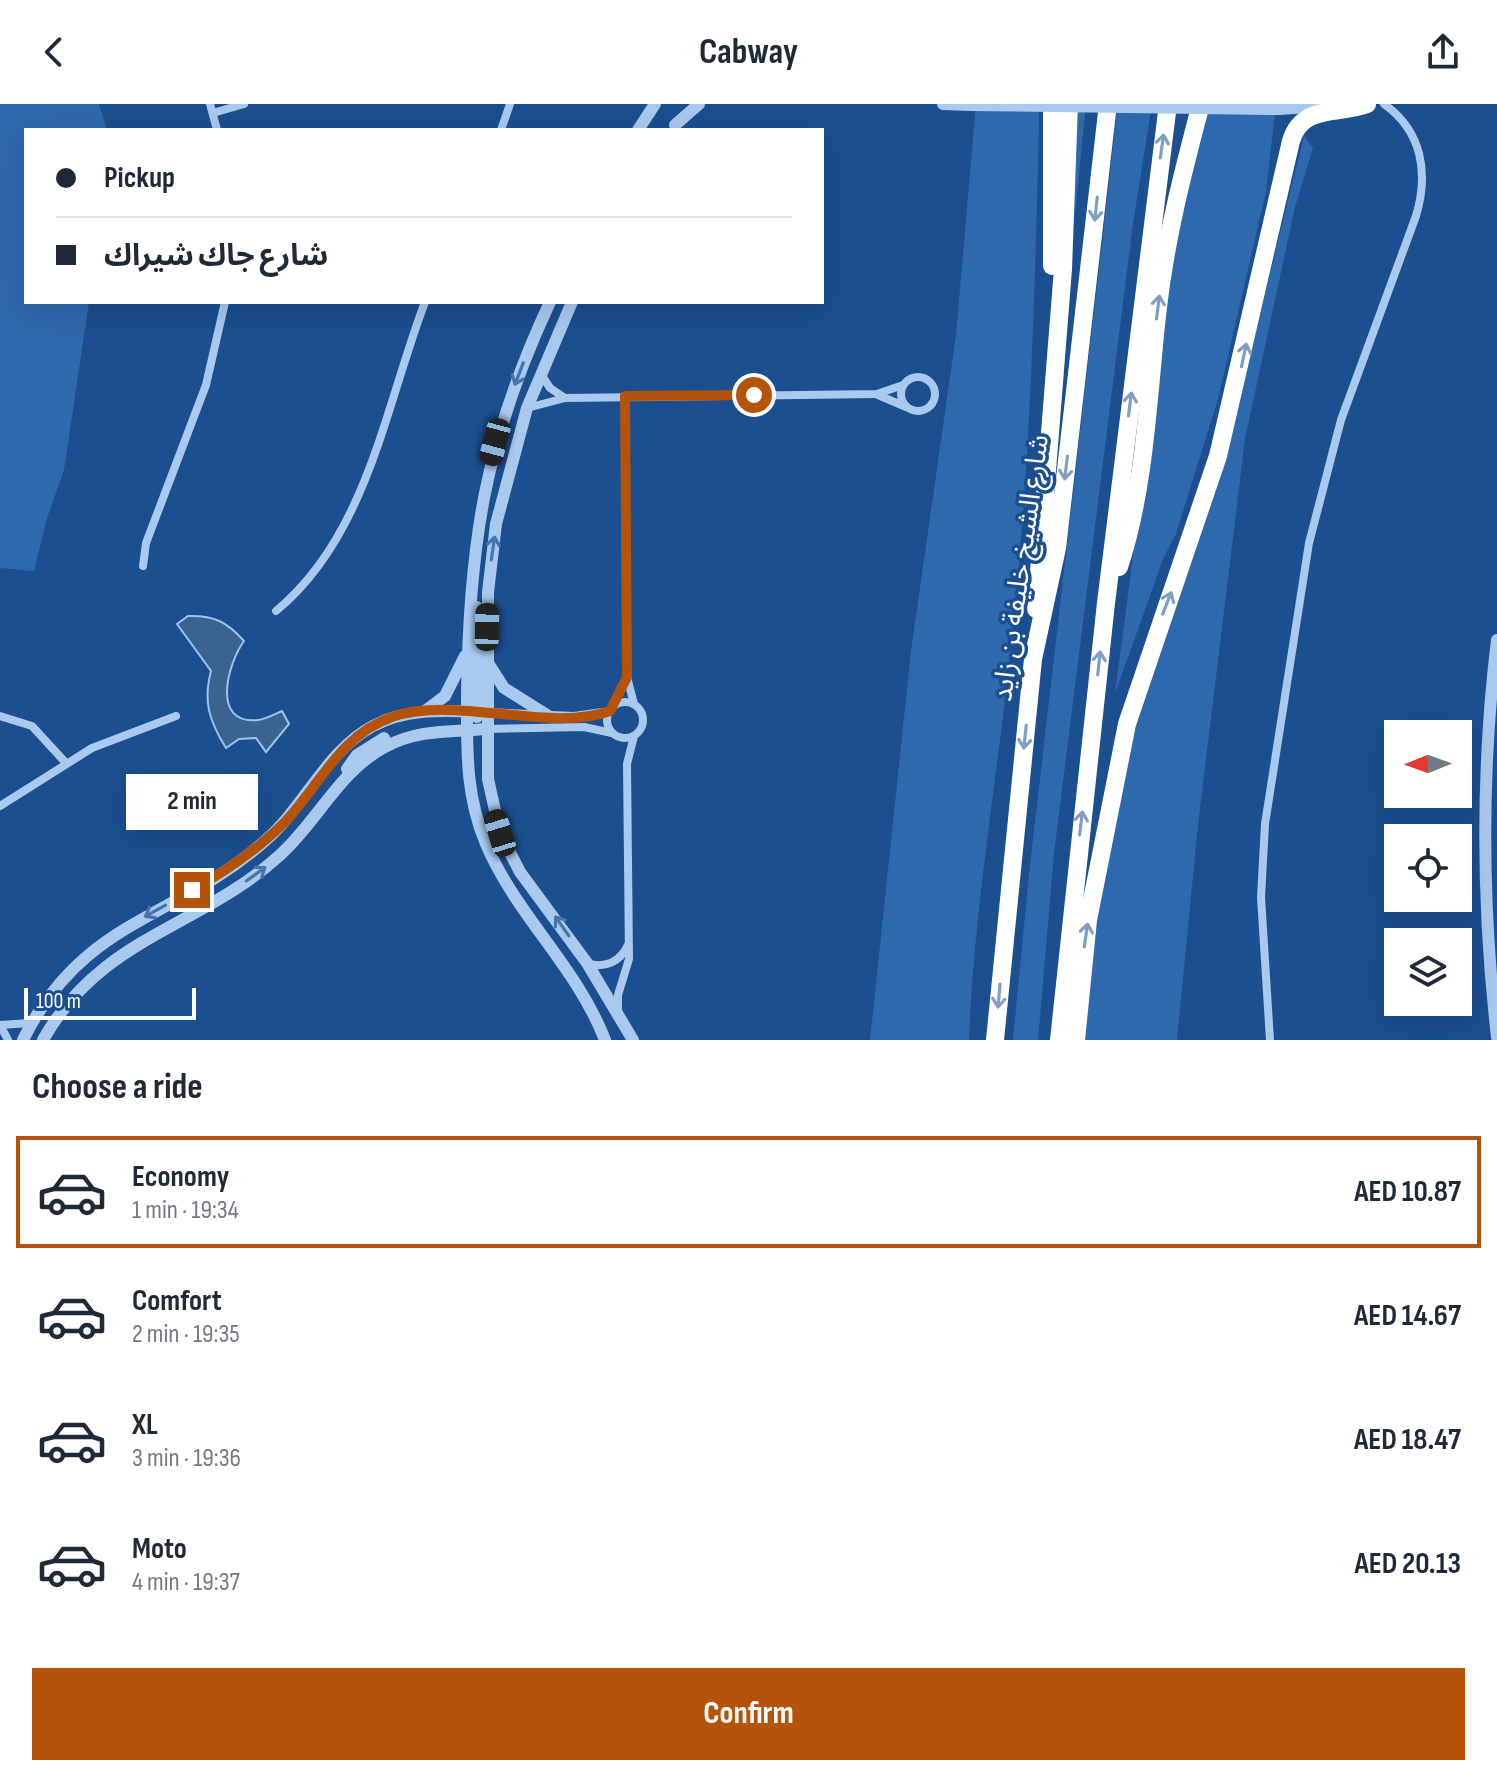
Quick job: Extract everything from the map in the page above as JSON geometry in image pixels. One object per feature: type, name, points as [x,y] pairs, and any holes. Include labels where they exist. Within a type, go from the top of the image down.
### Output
[{"type":"highway","points":[[1052,104],[1053,377]]},
{"type":"highway","points":[[1033,659],[1063,269],[1069,104]]},
{"type":"highway","name":"شارع الشيخ خليفة بن زايد","points":[[995,1040],[1033,659],[1057,548],[1108,104]]},
{"type":"highway","points":[[1059,1040],[1106,603],[1168,104]]},
{"type":"highway","points":[[1106,603],[1133,511],[1166,249],[1177,189],[1201,104]]},
{"type":"highway","points":[[1076,1040],[1088,920],[1127,724],[1141,676],[1211,483],[1237,384],[1291,141],[1294,110],[1316,113],[1364,104]]},
{"type":"street","points":[[216,128],[211,108],[244,104]]},
{"type":"street","points":[[502,128],[510,104]]},
{"type":"street","points":[[639,128],[655,104]]},
{"type":"street","points":[[674,128],[687,104]]},
{"type":"street","points":[[674,128],[699,104]]},
{"type":"street","points":[[943,104],[1294,110]]},
{"type":"street","points":[[1270,1040],[1262,934],[1264,836],[1309,543],[1331,450],[1416,216],[1422,189],[1422,166],[1416,141],[1402,119],[1384,104]]},
{"type":"street","points":[[143,566],[146,543],[206,385],[225,304]]},
{"type":"street","points":[[276,611],[299,593],[353,509],[373,461],[424,304]]},
{"type":"street","points":[[549,304],[495,442],[480,507],[472,562],[468,650],[475,721],[500,833],[520,872],[587,963],[633,1040]]},
{"type":"street","points":[[475,721],[486,654],[488,592],[495,535],[510,463],[527,408],[571,304]]},
{"type":"street","points":[[541,373],[550,388],[565,398]]},
{"type":"street","points":[[527,408],[565,398],[877,394],[903,385],[912,377],[925,377],[936,392],[928,408],[917,411],[877,394]]},
{"type":"street","points":[[903,385],[902,400],[906,407]]},
{"type":"street","points":[[619,1014],[618,995],[628,965],[627,764],[643,717],[634,704],[627,677],[625,396]]},
{"type":"street","points":[[472,562],[477,592],[471,801],[492,857],[521,907],[569,971],[605,1040]]},
{"type":"street","points":[[1497,640],[1486,808],[1489,949],[1497,1037]]},
{"type":"street","points":[[425,711],[448,691],[468,650]]},
{"type":"street","points":[[486,654],[492,672],[504,688],[547,715]]},
{"type":"street","points":[[627,677],[611,709],[608,724],[627,764]]},
{"type":"street","points":[[43,1040],[66,1005],[93,976],[141,940],[258,873],[295,841],[342,783],[370,756],[395,742],[475,721],[547,715],[582,716],[611,709],[623,702],[634,704]]},
{"type":"street","points":[[23,1040],[31,1023],[64,977],[103,941],[218,876],[262,844],[297,808],[351,740],[394,717],[425,711],[475,721],[584,727],[634,736]]},
{"type":"street","points":[[0,716],[32,726],[65,762]]},
{"type":"street","points":[[0,806],[65,762],[119,735],[176,716]]},
{"type":"street","points":[[587,963],[612,963],[628,944]]},
{"type":"street","points":[[593,1012],[615,1040]]},
{"type":"street","points":[[8,1040],[0,1025],[31,1023]]},
{"type":"shaded area","points":[[0,104],[99,104],[106,128],[24,128],[24,304],[89,304],[64,470],[47,518],[34,571],[0,568]]},
{"type":"shaded area","points":[[976,104],[1039,104],[1039,121],[1023,517],[1011,648],[976,941],[969,1040],[870,1040],[911,651],[956,335]]},
{"type":"shaded area","points":[[1076,104],[1086,104],[1073,232]]},
{"type":"shaded area","points":[[1118,104],[1152,104],[1133,224],[1054,854],[1038,1040],[1013,1040],[1029,874]]},
{"type":"shaded area","points":[[1203,104],[1276,104],[1266,192],[1218,399],[1176,534],[1163,559],[1115,694],[1174,239]]},
{"type":"shaded area","points":[[1304,136],[1313,148],[1295,207],[1245,439],[1198,825],[1177,1040],[1079,1040],[1084,974],[1132,728],[1227,449]]},
{"type":"shaded area","points":[[188,616],[219,621],[244,641],[229,677],[228,703],[233,713],[243,719],[258,720],[282,711],[289,724],[266,752],[256,738],[239,739],[226,748],[220,738],[208,701],[211,671],[177,624]]},
{"type":"route","points":[[192,890],[238,863],[270,837],[351,740],[381,722],[407,713],[425,711],[582,716],[610,711],[627,677],[625,396],[754,395]]}]
